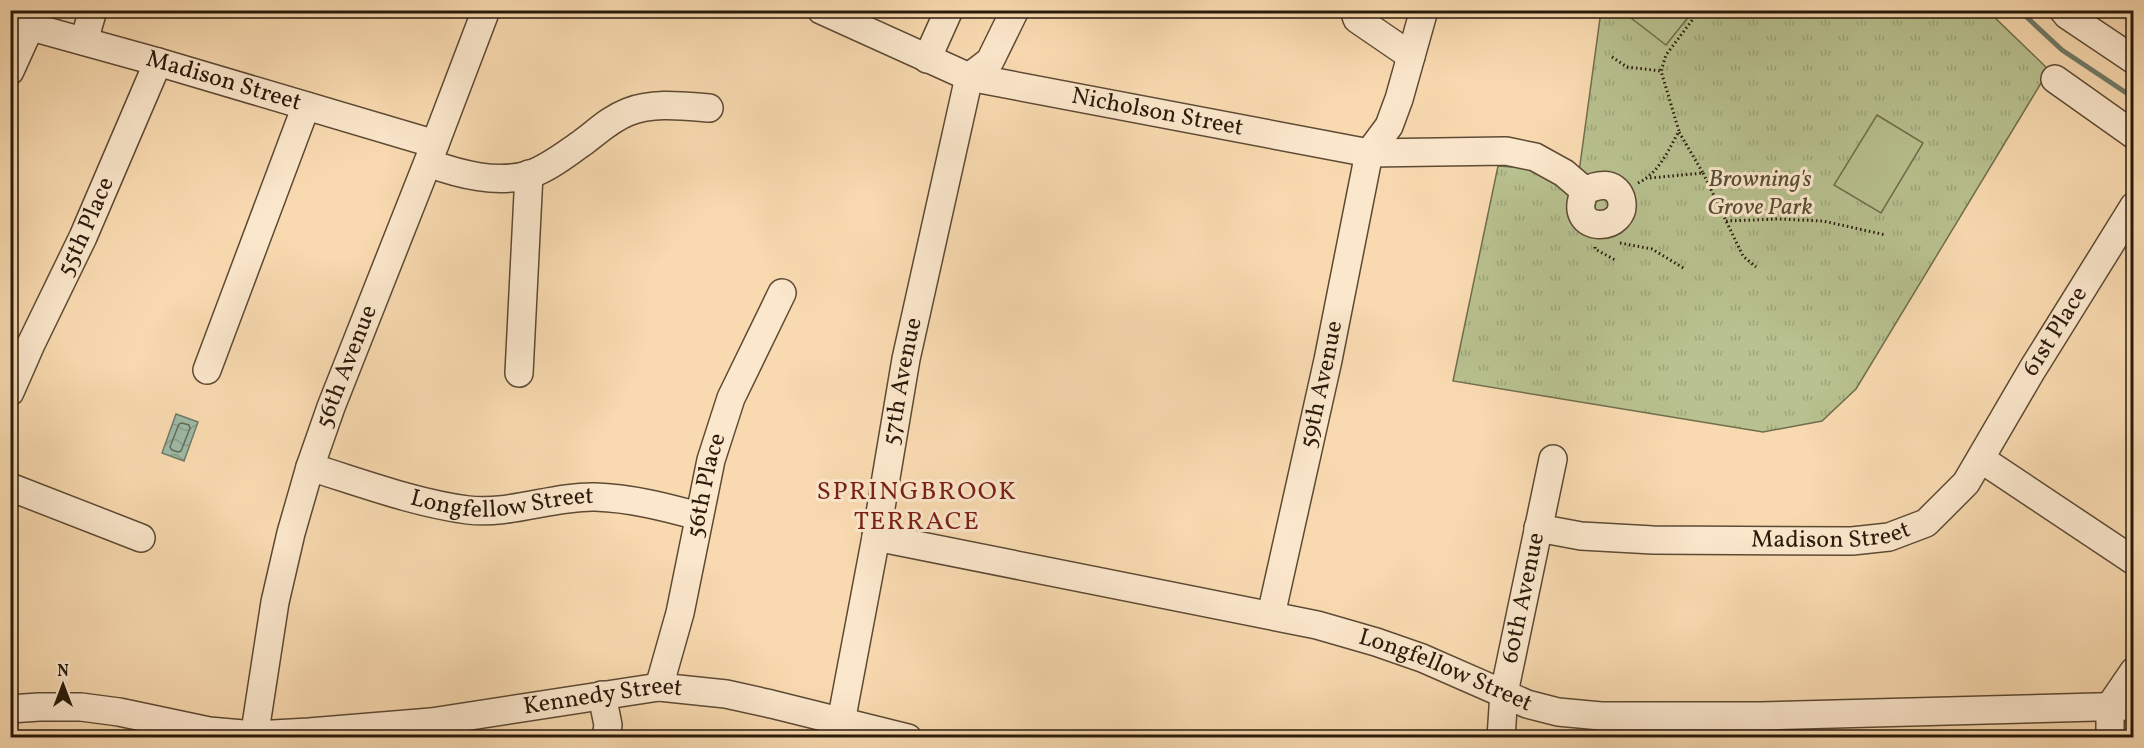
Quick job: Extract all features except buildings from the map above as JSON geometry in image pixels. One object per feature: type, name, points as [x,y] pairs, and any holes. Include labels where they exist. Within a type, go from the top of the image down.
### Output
[{"type":"street","points":[[84,41],[93,10]]},
{"type":"street","name":"56th Avenue","points":[[254,736],[275,602],[291,533],[310,467],[331,407],[432,154],[486,10]]},
{"type":"street","name":"Nicholson Street","points":[[821,10],[969,77],[1369,153],[1506,151],[1535,158],[1564,173],[1586,191]]},
{"type":"street","points":[[927,58],[949,10]]},
{"type":"street","points":[[969,77],[990,61],[1015,10]]},
{"type":"street","points":[[1354,10],[1357,19],[1411,56]]},
{"type":"street","points":[[1369,153],[1389,126],[1424,10]]},
{"type":"street","points":[[2067,12],[2133,60]]},
{"type":"street","points":[[10,71],[20,24]]},
{"type":"street","name":"Madison Street","points":[[20,24],[306,106],[432,154],[459,174],[488,177],[529,174]]},
{"type":"street","name":"55th Place","points":[[10,392],[83,237],[158,62]]},
{"type":"street","name":"57th Avenue","points":[[841,722],[876,537],[906,359],[969,77]]},
{"type":"street","points":[[2055,79],[2133,135]]},
{"type":"street","points":[[519,373],[529,174],[554,162],[611,121],[639,108],[669,105],[709,108]]},
{"type":"street","points":[[207,370],[306,106]]},
{"type":"street","name":"59th Avenue","points":[[1271,615],[1328,360],[1369,153]]},
{"type":"street","points":[[1596,184],[1605,184],[1613,188],[1621,199],[1621,208],[1617,218],[1603,225],[1592,224],[1581,212],[1580,202],[1586,191],[1596,184]]},
{"type":"street","name":"61st Place","points":[[1981,459],[2032,370],[2133,206]]},
{"type":"street","name":"56th Place","points":[[659,687],[680,613],[711,460],[731,398],[782,293]]},
{"type":"street","name":"60th Avenue","points":[[1501,738],[1504,693],[1553,459]]},
{"type":"street","points":[[1981,459],[2133,561]]},
{"type":"street","name":"Madison Street","points":[[1538,528],[1581,536],[1653,540],[1852,541],[1889,537],[1926,522],[1966,483],[1981,459]]},
{"type":"street","name":"Longfellow Street","points":[[310,467],[389,491],[470,510],[513,509],[594,497],[639,501],[698,516]]},
{"type":"street","points":[[10,487],[141,538]]},
{"type":"street","name":"Longfellow Street","points":[[876,537],[1317,625],[1422,658],[1527,704],[1558,712],[1601,716],[1761,717],[2122,706]]},
{"type":"street","points":[[2110,738],[2133,671]]},
{"type":"street","name":"Kennedy Street","points":[[10,709],[39,706],[81,707],[119,712],[209,731],[254,736],[431,722],[476,727],[602,695],[659,687],[726,694],[908,738]]},
{"type":"street","points":[[602,695],[608,725],[606,738]]},
{"type":"path","points":[[1693,19],[1665,55],[1661,71],[1679,131],[1703,173],[1743,256],[1756,267]]},
{"type":"path","points":[[1612,57],[1627,67],[1661,71]]},
{"type":"path","points":[[1648,179],[1660,166],[1679,131]]},
{"type":"path","points":[[1618,193],[1648,179],[1703,173]]},
{"type":"path","points":[[1726,221],[1823,220],[1886,235]]},
{"type":"path","points":[[1618,243],[1652,249],[1685,269]]},
{"type":"green space","name":"Browning's Grove Park","points":[[1601,11],[1988,11],[2049,70],[1856,389],[1822,421],[1763,432],[1453,381],[1498,166],[1579,172]]},
{"type":"green space","points":[[1622,11],[1685,11],[1690,15],[1666,45]]},
{"type":"green space","points":[[1877,115],[1923,143],[1881,213],[1834,185]]},
{"type":"water","points":[[176,414],[198,422],[184,461],[162,453]]},
{"type":"waterway","points":[[2019,10],[2062,50],[2134,98]]},
{"type":"district","name":"SPRINGBROOK TERRACE","points":[[917,507]]}]
